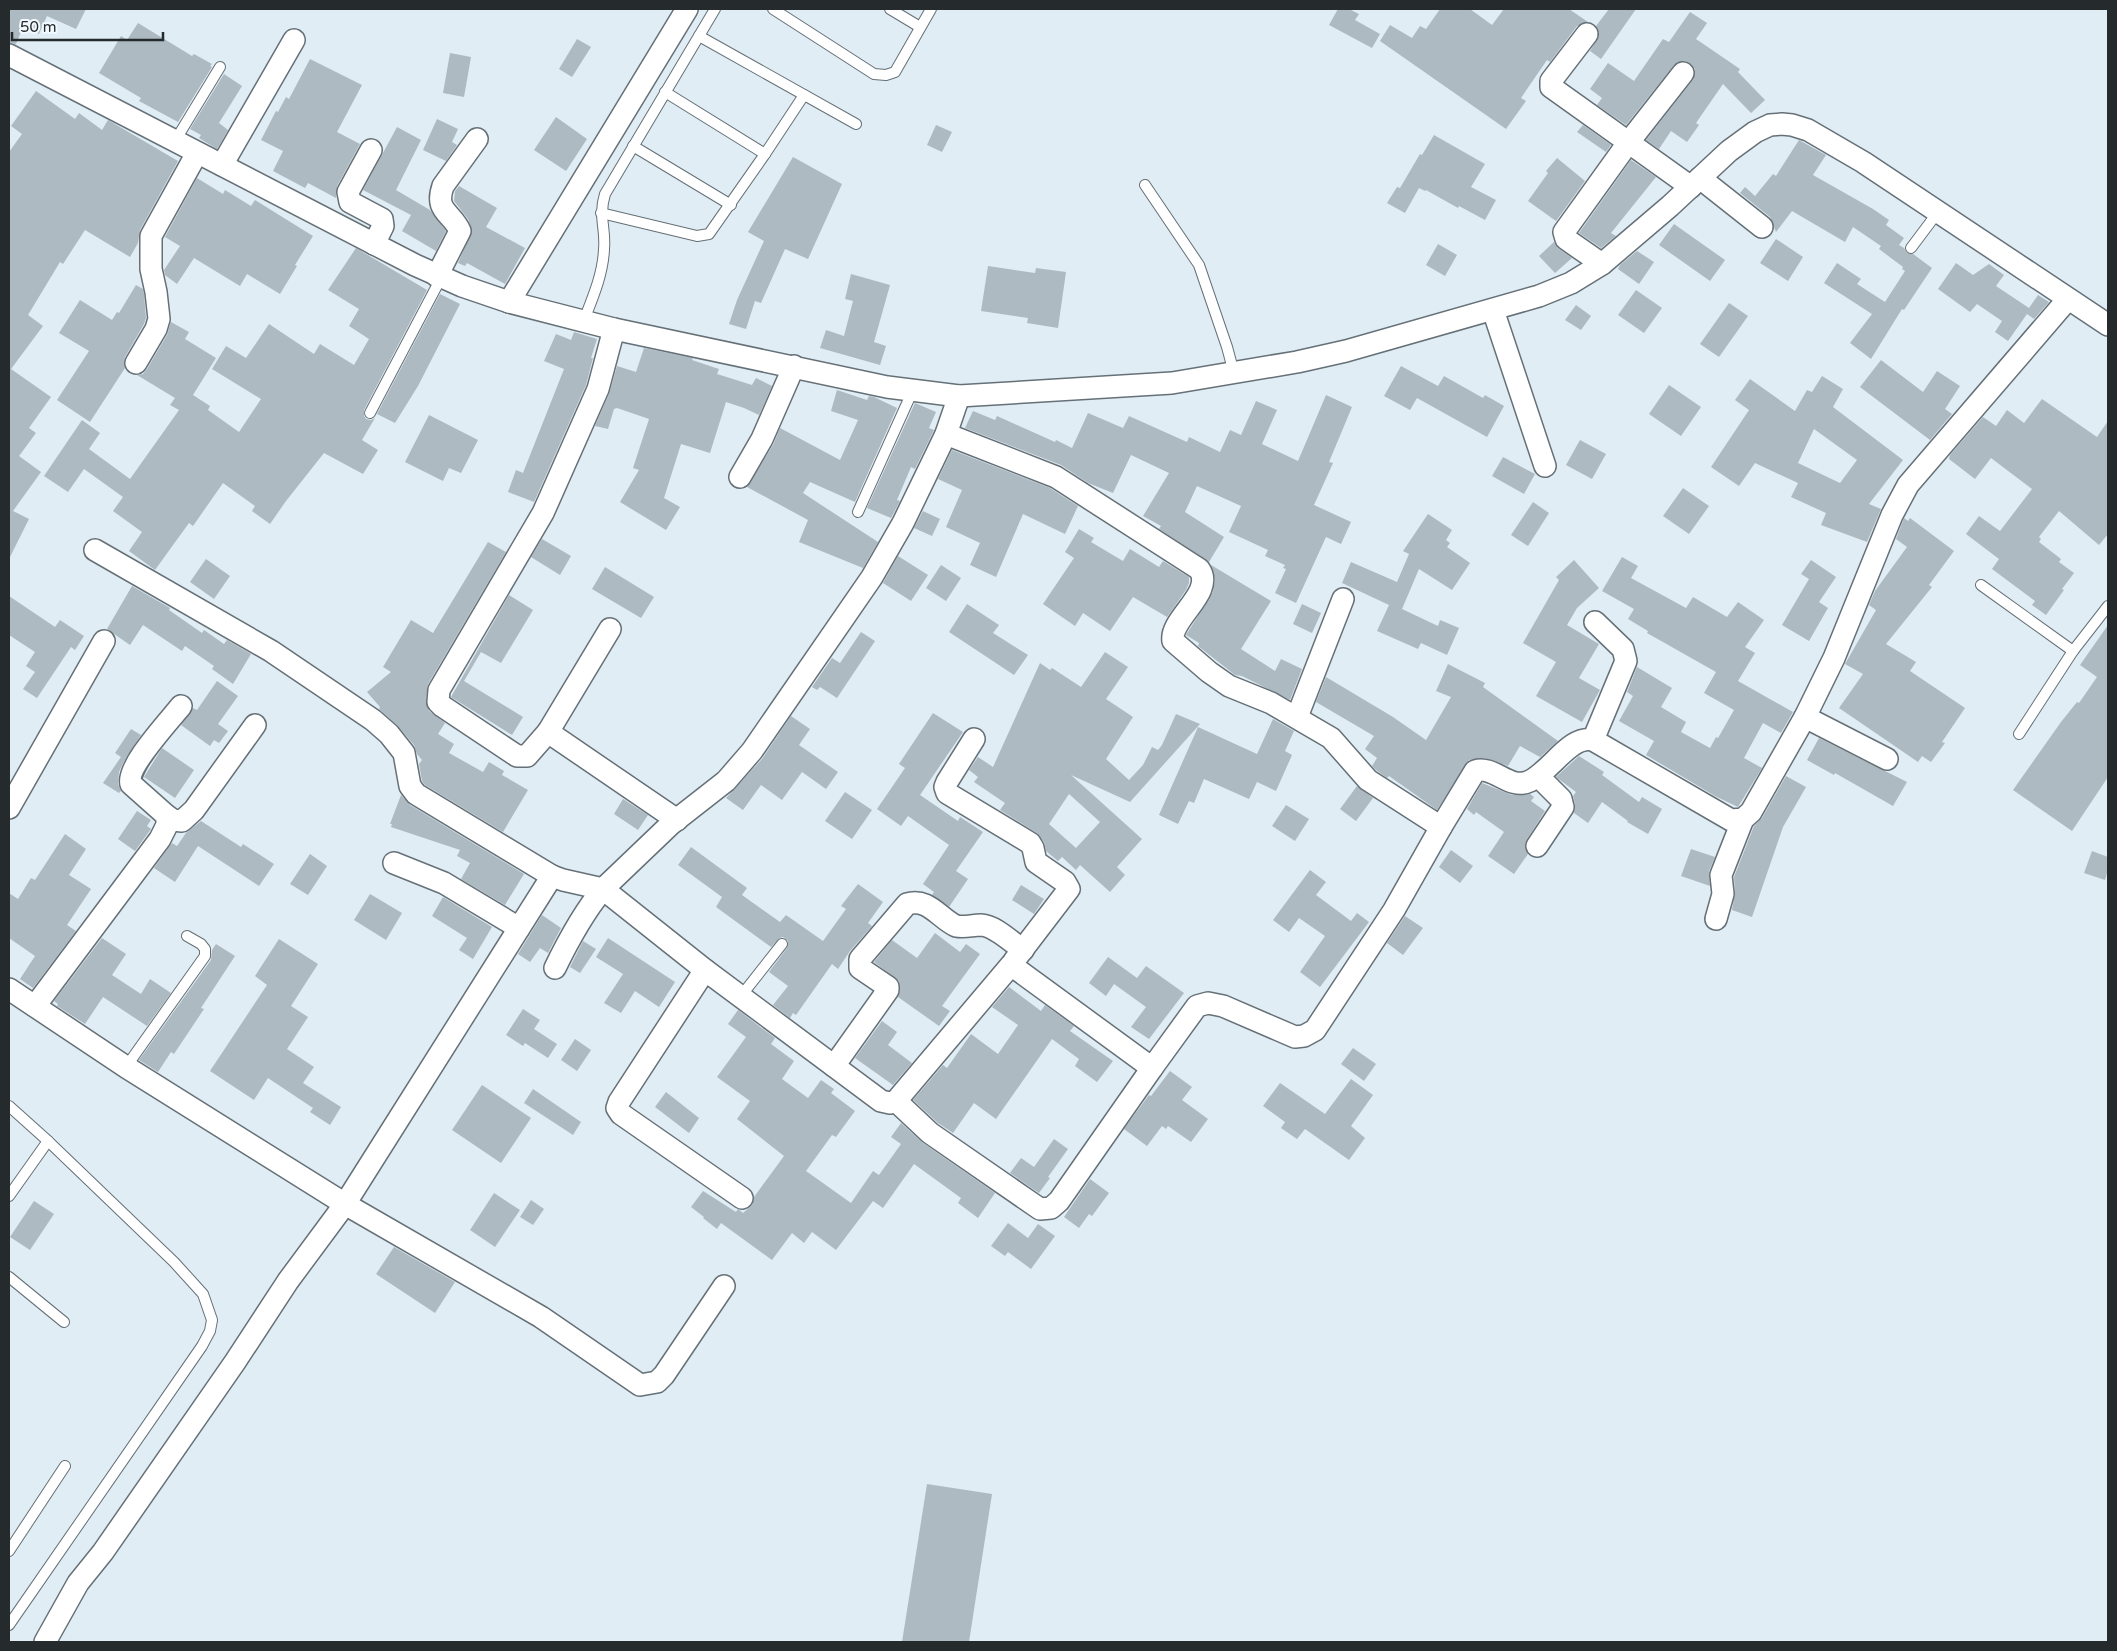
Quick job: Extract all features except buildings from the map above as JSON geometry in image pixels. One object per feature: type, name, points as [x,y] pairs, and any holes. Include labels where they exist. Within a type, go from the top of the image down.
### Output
[{"type":"street","points":[[509,302],[687,9]]},
{"type":"street","points":[[1587,34],[1551,81],[1550,86],[1628,142],[1696,182],[1762,227]]},
{"type":"street","points":[[222,165],[294,40]]},
{"type":"street","points":[[9,55],[439,277],[509,302],[614,329],[887,387],[959,396],[1172,382],[1297,362],[1346,351],[1493,310],[1539,296],[1571,283],[1602,264],[1729,151],[1755,132],[1770,125],[1792,125],[1808,130],[1863,162],[2108,325]]},
{"type":"street","points":[[1602,264],[1566,239],[1564,232],[1628,142],[1682,73]]},
{"type":"street","points":[[439,277],[460,231],[443,211],[440,195],[443,186],[477,139]]},
{"type":"street","points":[[371,150],[348,192],[350,202],[382,219],[383,226],[374,244]]},
{"type":"street","points":[[136,363],[156,330],[159,319],[156,292],[150,269],[151,236],[198,153]]},
{"type":"street","points":[[1716,919],[1723,894],[1721,876],[1743,820],[1751,812],[1805,716],[1834,658],[1892,515],[1908,485],[2068,299]]},
{"type":"street","points":[[1493,310],[1545,466]]},
{"type":"street","points":[[610,630],[548,732],[527,756],[518,756],[438,702],[439,690],[543,513],[598,389],[614,329]]},
{"type":"street","points":[[740,477],[762,439],[794,366]]},
{"type":"street","points":[[555,968],[571,934],[588,907],[603,889],[677,820],[726,781],[752,751],[872,577],[903,523],[946,434],[959,396]]},
{"type":"street","points":[[946,434],[1056,477],[1199,569],[1203,574],[1203,584],[1176,628],[1172,636],[1173,641],[1208,672],[1229,686],[1271,703],[1331,738],[1368,780],[1440,827]]},
{"type":"street","points":[[95,550],[271,651],[373,720],[389,734],[404,753],[410,786],[416,794],[552,876],[603,889],[704,970],[881,1100],[890,1103],[896,1101],[1017,958],[1069,889],[1065,882],[1036,862],[1034,850],[1030,843],[947,792],[945,787],[947,782],[974,739]]},
{"type":"street","points":[[1297,717],[1343,599]]},
{"type":"street","points":[[1592,740],[1626,661],[1623,649],[1596,622]]},
{"type":"street","points":[[9,808],[104,642]]},
{"type":"street","points":[[180,706],[135,764],[130,777],[131,784],[173,820],[182,821],[194,810],[254,726]]},
{"type":"street","points":[[1805,716],[1887,759]]},
{"type":"street","points":[[548,732],[677,820]]},
{"type":"street","points":[[896,1101],[930,1133],[1033,1206],[1040,1209],[1051,1208],[1059,1201],[1197,1006],[1208,1002],[1239,1012],[1295,1037],[1304,1036],[1315,1030],[1394,910],[1440,827],[1475,771],[1488,771],[1519,784],[1527,782],[1539,777],[1573,743],[1584,738],[1592,740],[1730,820],[1743,820]]},
{"type":"street","points":[[1538,846],[1563,807],[1561,799],[1539,777]]},
{"type":"street","points":[[35,1006],[160,839],[168,816]]},
{"type":"street","points":[[394,863],[444,883],[519,928]]},
{"type":"street","points":[[45,1642],[78,1583],[103,1552],[235,1362],[288,1281],[345,1204],[552,876]]},
{"type":"street","points":[[834,1066],[888,990],[888,986],[860,968],[860,959],[907,904],[915,902],[926,905],[956,926],[962,928],[979,925],[989,927],[1017,958],[1152,1068]]},
{"type":"street","points":[[704,970],[619,1102],[618,1108],[621,1114],[742,1198]]},
{"type":"street","points":[[9,989],[126,1067],[345,1204],[541,1317],[640,1385],[657,1382],[664,1375],[724,1286]]},
{"type":"lane","points":[[584,320],[602,270],[605,246],[601,213],[605,194],[715,9]]},
{"type":"lane","points":[[774,9],[874,74],[881,75],[895,72],[931,9]]},
{"type":"lane","points":[[890,9],[920,27]]},
{"type":"lane","points":[[698,36],[856,124]]},
{"type":"lane","points":[[175,141],[220,67]]},
{"type":"lane","points":[[665,92],[765,154]]},
{"type":"lane","points":[[601,213],[697,236],[704,236],[713,231],[804,95]]},
{"type":"lane","points":[[633,146],[731,205]]},
{"type":"lane","points":[[1145,184],[1199,266],[1234,373]]},
{"type":"lane","points":[[1911,248],[1938,212]]},
{"type":"lane","points":[[370,413],[439,277]]},
{"type":"lane","points":[[858,512],[913,390]]},
{"type":"lane","points":[[1981,585],[2074,651]]},
{"type":"lane","points":[[2019,734],[2074,651],[2108,606]]},
{"type":"lane","points":[[126,1067],[205,956],[206,949],[187,936]]},
{"type":"lane","points":[[741,996],[782,944]]},
{"type":"lane","points":[[9,1106],[174,1262],[203,1294],[212,1320],[210,1331],[202,1346],[9,1625]]},
{"type":"lane","points":[[9,1196],[48,1141]]},
{"type":"lane","points":[[9,1277],[64,1322]]},
{"type":"lane","points":[[9,1551],[64,1466]]}]
